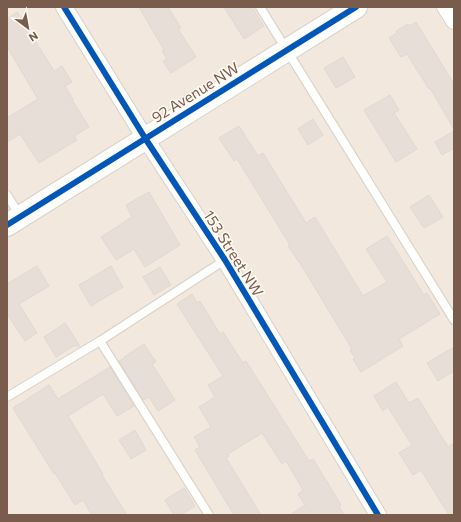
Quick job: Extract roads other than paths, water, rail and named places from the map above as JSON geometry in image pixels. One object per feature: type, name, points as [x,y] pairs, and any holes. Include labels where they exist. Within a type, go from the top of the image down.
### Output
[{"type":"street","name":"153 Street NW","points":[[64,7],[145,138],[225,260],[378,515]]},
{"type":"street","name":"92 Avenue NW","points":[[14,221],[356,7]]},
{"type":"street","points":[[445,7],[454,21]]},
{"type":"lane","points":[[260,7],[454,320]]},
{"type":"lane","points":[[7,195],[14,221]]},
{"type":"lane","points":[[7,397],[100,341],[225,260]]},
{"type":"lane","points":[[100,341],[208,515]]}]
